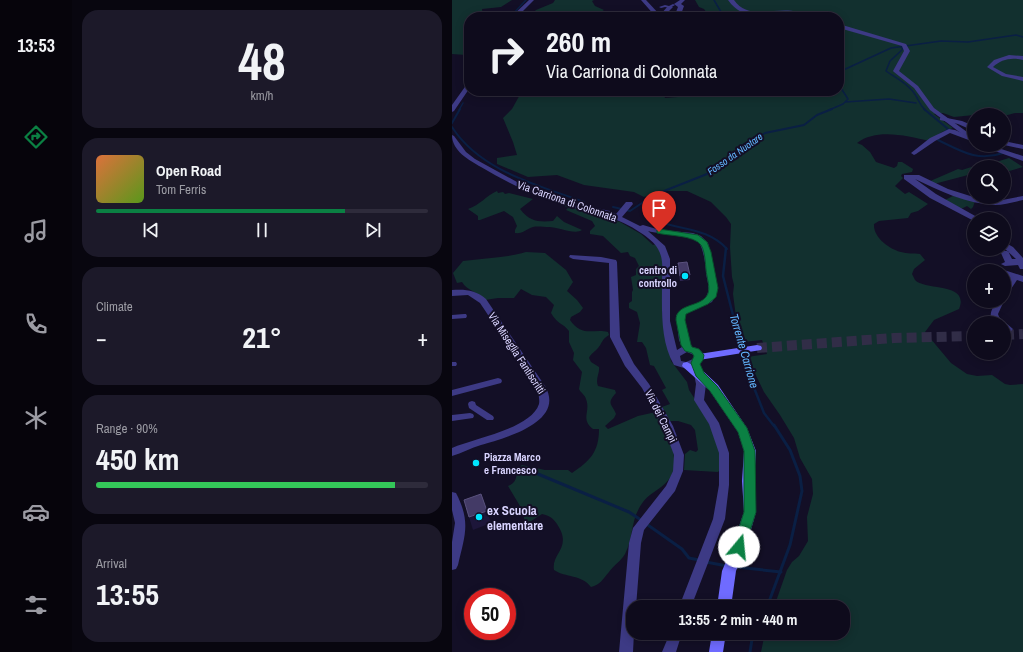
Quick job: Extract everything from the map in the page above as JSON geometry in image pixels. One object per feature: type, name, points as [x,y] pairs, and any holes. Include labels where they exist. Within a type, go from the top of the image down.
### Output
[{"type":"main road","points":[[725,600],[729,571],[739,547],[750,512],[750,451],[743,431],[694,360],[754,348]]},
{"type":"main road","points":[[716,652],[718,640]]},
{"type":"street","points":[[519,12],[532,0]]},
{"type":"street","points":[[643,0],[655,12]]},
{"type":"street","points":[[667,12],[683,0]]},
{"type":"street","points":[[731,0],[738,9],[746,12]]},
{"type":"street","points":[[661,7],[676,5]]},
{"type":"street","points":[[676,5],[677,12]]},
{"type":"street","points":[[776,12],[786,10],[795,12]]},
{"type":"street","points":[[844,27],[878,36],[904,45],[907,51],[896,71],[916,87],[932,109],[942,119],[967,136]]},
{"type":"street","points":[[1023,58],[1016,56],[1007,57],[992,64],[990,68],[1004,75],[1023,79]]},
{"type":"street","points":[[452,110],[464,92]]},
{"type":"street","points":[[942,119],[960,122],[967,126]]},
{"type":"street","points":[[914,153],[939,135],[949,131],[953,131],[967,138]]},
{"type":"street","name":"Via Carriona di Colonnata","points":[[452,137],[464,153],[514,184],[568,204],[618,217],[650,235],[662,248]]},
{"type":"street","points":[[1011,144],[1023,147]]},
{"type":"street","points":[[1002,152],[1023,159]]},
{"type":"street","points":[[967,215],[933,196],[906,177],[916,177],[945,191],[983,202],[997,203],[1023,198]]},
{"type":"street","points":[[628,204],[618,217],[632,219],[665,228]]},
{"type":"street","name":"Via Carriona di Colonnata","points":[[626,222],[659,232],[684,234],[695,237],[704,243],[713,288],[711,297],[709,300],[683,312],[680,316],[684,340],[694,360]]},
{"type":"street","points":[[684,234],[669,236],[663,242],[662,248],[666,259],[666,321],[672,350],[677,363],[694,360]]},
{"type":"street","points":[[1007,256],[1010,261],[1022,263],[1023,267]]},
{"type":"street","points":[[1009,256],[1011,260]]},
{"type":"street","name":"Via dei Campi","points":[[573,257],[601,259],[613,262],[615,337],[630,366],[650,393],[668,426],[680,455],[678,471],[671,488],[639,528],[635,544],[626,652]]},
{"type":"street","points":[[1011,286],[1019,277]]},
{"type":"street","name":"Via Miseglia Fantiscritti","points":[[452,293],[471,293],[483,301],[546,396],[545,404],[541,412],[529,423],[464,446],[452,452]]},
{"type":"street","points":[[452,317],[464,316]]},
{"type":"street","points":[[675,356],[678,352],[694,360],[701,384],[699,400],[714,424],[721,441],[725,466],[719,519],[687,600]]},
{"type":"street","points":[[452,393],[498,381]]},
{"type":"street","points":[[472,404],[472,406],[490,418]]},
{"type":"street","points":[[452,418],[470,416]]},
{"type":"street","points":[[452,496],[459,510],[461,532],[452,565]]},
{"type":"street","points":[[669,652],[673,640]]},
{"type":"green space","points":[[452,0],[512,0],[501,7],[482,9],[482,12],[464,12],[464,55],[452,54]]},
{"type":"green space","points":[[555,0],[594,0],[592,1],[595,6],[604,10],[601,12],[534,12],[553,3]]},
{"type":"green space","points":[[695,0],[1023,0],[1023,113],[1011,114],[1011,108],[967,108],[967,116],[954,117],[943,113],[934,114],[953,128],[942,132],[929,141],[902,135],[883,134],[865,138],[857,143],[862,145],[870,152],[876,162],[894,168],[897,166],[898,162],[902,162],[913,169],[912,172],[902,174],[901,176],[903,178],[895,186],[905,194],[909,192],[928,204],[918,211],[911,213],[908,218],[879,221],[874,224],[874,229],[879,238],[887,245],[903,253],[920,254],[925,260],[914,269],[912,274],[915,280],[920,283],[953,291],[961,300],[959,309],[934,320],[925,332],[951,363],[967,374],[977,376],[992,375],[1005,384],[1023,384],[1023,652],[761,652],[764,640],[850,640],[850,600],[776,600],[787,570],[792,562],[799,556],[808,541],[807,517],[813,494],[812,479],[800,458],[794,438],[764,392],[747,357],[767,354],[762,340],[743,342],[736,317],[730,247],[731,224],[711,202],[687,191],[661,191],[644,197],[634,192],[584,185],[557,175],[528,177],[497,164],[497,158],[517,155],[503,118],[512,109],[519,96],[664,96],[665,98],[680,96],[844,96],[844,12],[706,12],[699,7]]},
{"type":"green space","points":[[1009,158],[1023,167],[1011,171],[1011,160],[1003,160]]},
{"type":"green space","points":[[967,168],[967,175],[934,184],[928,182],[958,169],[962,170]]},
{"type":"green space","points":[[497,191],[498,193],[509,193],[533,199],[520,209],[531,219],[539,221],[553,221],[557,216],[564,222],[582,230],[575,232],[553,227],[533,227],[520,233],[515,233],[517,226],[513,217],[504,211],[478,220],[478,216],[468,209]]},
{"type":"green space","points":[[953,196],[967,199],[967,204],[974,204],[971,209],[967,206],[961,209],[945,200]]},
{"type":"green space","points":[[561,204],[620,222],[641,234],[653,245],[656,244],[661,251],[663,259],[662,312],[671,361],[687,382],[689,390],[706,416],[719,448],[722,467],[718,472],[684,470],[685,454],[690,450],[696,452],[698,450],[695,430],[691,425],[678,421],[670,421],[662,407],[670,404],[662,390],[666,388],[654,366],[650,365],[646,348],[642,342],[637,342],[640,323],[637,312],[629,308],[629,303],[632,301],[633,290],[631,277],[636,275],[636,269],[639,266],[635,258],[630,256],[628,252],[621,253],[603,236],[590,234],[590,231],[595,226],[592,221],[566,210],[568,208]]},
{"type":"green space","points":[[526,252],[545,253],[566,270],[573,282],[567,291],[583,308],[580,312],[571,317],[570,320],[575,326],[584,331],[608,332],[609,335],[603,340],[589,358],[591,362],[599,367],[597,381],[598,386],[615,390],[616,393],[611,400],[611,404],[616,414],[614,418],[605,426],[608,429],[638,416],[656,412],[672,445],[674,459],[673,473],[666,483],[647,498],[639,508],[634,521],[628,548],[622,559],[597,585],[591,587],[583,580],[554,570],[555,559],[562,545],[563,539],[557,524],[551,518],[542,514],[525,525],[523,511],[508,486],[514,481],[517,469],[522,465],[545,470],[568,470],[572,473],[588,460],[595,450],[599,437],[599,429],[593,429],[587,422],[587,403],[585,396],[579,389],[582,372],[573,360],[574,353],[569,342],[569,331],[553,317],[551,313],[554,305],[546,297],[532,295],[521,289],[514,298],[485,300],[462,282],[457,283],[453,273],[463,261],[503,257]]},
{"type":"building","points":[[687,262],[690,275],[680,276],[678,263]]},
{"type":"building","points":[[481,494],[487,511],[469,517],[464,500]]},
{"type":"waterway","name":"Torrente Carrione","points":[[515,12],[526,0]]},
{"type":"waterway","name":"Fosso da Nuotare","points":[[714,0],[721,12]]},
{"type":"waterway","points":[[844,70],[891,48],[941,41],[968,42],[1016,35],[1023,37]]},
{"type":"waterway","points":[[901,47],[903,49],[890,61],[886,71],[910,88],[925,110]]},
{"type":"waterway","name":"Fosso da Nuotare","points":[[844,93],[848,99],[845,102]]},
{"type":"waterway","points":[[845,102],[889,99],[916,103]]},
{"type":"waterway","name":"Fosso da Nuotare","points":[[829,110],[845,102]]},
{"type":"waterway","points":[[459,110],[463,103]]},
{"type":"waterway","name":"Torrente Carrione","points":[[452,123],[460,109]]},
{"type":"waterway","name":"Fosso da Nuotare","points":[[613,207],[630,211],[654,195],[707,174],[765,133],[804,125],[817,115],[832,109]]},
{"type":"waterway","points":[[925,110],[948,129],[946,131]]},
{"type":"waterway","name":"Torrente Carrione","points":[[452,127],[464,142],[478,155],[494,166],[511,175],[584,202]]},
{"type":"waterway","points":[[939,137],[938,140],[969,154],[985,156],[1003,153]]},
{"type":"waterway","name":"Torrente Carrione","points":[[660,222],[696,231],[712,237],[726,248]]},
{"type":"waterway","name":"Torrente Carrione","points":[[726,248],[723,276],[747,370],[764,413],[774,426]]},
{"type":"waterway","name":"Torrente Carrione","points":[[774,425],[790,450],[800,476],[802,491],[790,545],[780,572]]},
{"type":"waterway","points":[[501,470],[526,469],[629,512],[641,520]]},
{"type":"waterway","points":[[645,523],[682,549],[689,558],[699,560]]},
{"type":"waterway","points":[[706,562],[727,566]]},
{"type":"waterway","points":[[736,567],[780,572]]},
{"type":"waterway","name":"Torrente Carrione","points":[[770,600],[780,572]]},
{"type":"waterway","name":"Torrente Carrione","points":[[750,652],[752,640]]},
{"type":"tunnel","points":[[1011,335],[1023,334]]},
{"type":"tunnel","points":[[757,348],[894,338],[967,336]]},
{"type":"place","name":"centro di controllo","points":[[685,276]]},
{"type":"place","name":"Piazza Marco e Francesco","points":[[476,463]]},
{"type":"place","name":"ex Scuola elementare","points":[[479,517]]},
{"type":"route","points":[[659,232],[684,234],[695,237],[704,243],[707,252],[713,292],[709,300],[683,312],[680,316],[680,320],[684,340],[688,349],[695,351],[699,355],[699,360],[695,363],[699,374],[714,388],[743,431],[750,451],[748,481],[750,512],[739,547]]}]
